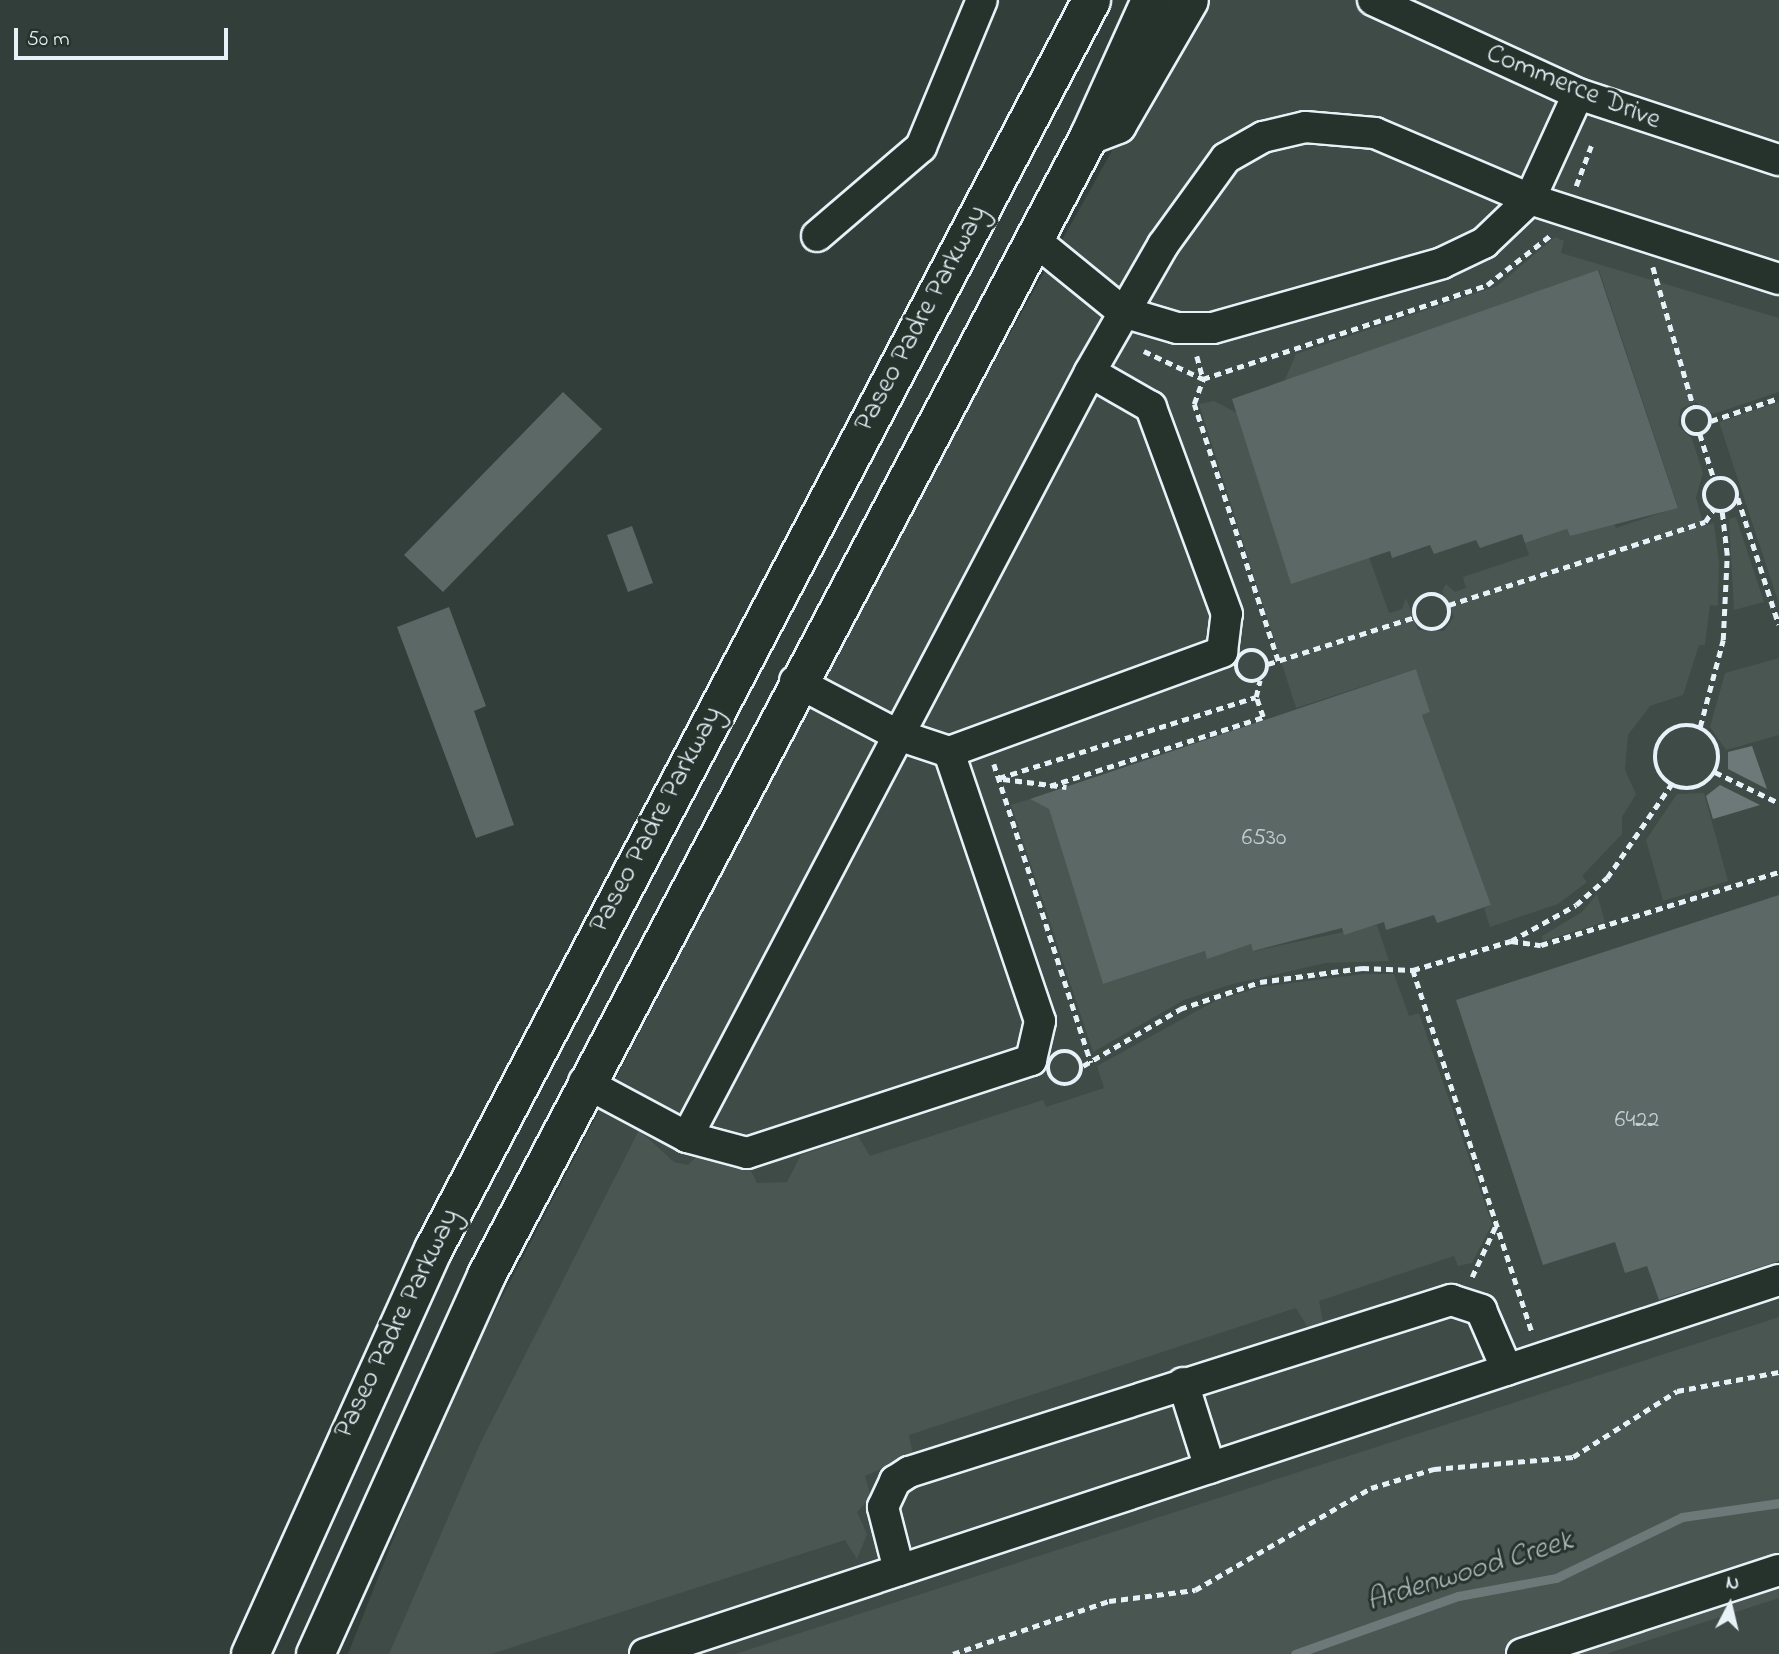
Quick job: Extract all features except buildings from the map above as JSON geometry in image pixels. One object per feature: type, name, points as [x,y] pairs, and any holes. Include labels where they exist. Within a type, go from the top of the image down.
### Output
[{"type":"main road","name":"Paseo Padre Parkway","points":[[250,1654],[439,1237],[1091,0]]},
{"type":"main road","name":"Paseo Padre Parkway","points":[[315,1654],[419,1415],[584,1082],[795,681],[1089,135],[1097,104],[1150,0]]},
{"type":"main road","points":[[1089,135],[1117,124],[1189,0]]},
{"type":"street","points":[[817,236],[921,147],[982,0]]},
{"type":"street","name":"Commerce Drive","points":[[1373,0],[1578,94],[1779,160]]},
{"type":"street","points":[[1032,238],[1123,312],[1177,328],[1213,328],[1442,263],[1484,243],[1530,199],[1578,94]]},
{"type":"street","points":[[687,1137],[1090,372],[1123,312],[1212,173],[1263,137],[1325,125],[1375,133],[1530,199],[1645,240],[1779,279]]},
{"type":"street","points":[[795,681],[898,735],[949,752],[1214,658],[1228,641],[1227,614],[1152,407],[1090,372]]},
{"type":"street","points":[[584,1082],[687,1137],[754,1152],[1031,1060],[1040,1021],[949,752]]},
{"type":"street","points":[[645,1654],[1779,1280]]},
{"type":"street","points":[[899,1570],[883,1522],[886,1493],[895,1481],[1183,1383],[1461,1299],[1481,1310],[1507,1370]]},
{"type":"street","points":[[1183,1383],[1210,1468]]},
{"type":"street","points":[[1522,1654],[1779,1570]]},
{"type":"path","points":[[1571,200],[1591,146]]},
{"type":"path","points":[[1139,348],[1203,379],[1487,285],[1560,227]]},
{"type":"path","points":[[1645,240],[1694,408],[1711,421]]},
{"type":"path","points":[[1203,379],[1194,404],[1278,661]]},
{"type":"path","points":[[1700,435],[1711,421],[1779,398]]},
{"type":"path","points":[[1694,408],[1685,415],[1685,427],[1700,435],[1714,480]]},
{"type":"path","points":[[1714,480],[1734,484],[1779,625]]},
{"type":"path","points":[[1714,480],[1704,491],[1713,510],[1722,513]]},
{"type":"path","points":[[1722,513],[1738,498]]},
{"type":"path","points":[[1449,605],[1705,522],[1713,510]]},
{"type":"path","points":[[1700,727],[1724,639],[1727,555],[1722,513]]},
{"type":"path","points":[[1426,594],[1440,595],[1449,605],[1449,620],[1438,629],[1424,628],[1415,617],[1416,604],[1426,594]]},
{"type":"path","points":[[1050,786],[1263,717],[1256,696],[1268,664],[1415,617]]},
{"type":"path","points":[[1237,659],[1241,678],[1260,680]]},
{"type":"path","points":[[999,779],[1256,696]]},
{"type":"path","points":[[1700,727],[1716,741],[1715,772],[1696,788],[1671,785],[1657,768],[1656,747],[1669,730],[1700,727]]},
{"type":"path","points":[[986,739],[1091,1063]]},
{"type":"path","points":[[1715,772],[1779,803]]},
{"type":"path","points":[[999,779],[1066,787]]},
{"type":"path","points":[[1083,1066],[1075,1054],[1061,1050],[1050,1059],[1048,1073],[1057,1084],[1072,1084],[1083,1066],[1180,1009],[1260,982],[1362,968],[1413,970],[1511,941],[1576,905],[1607,877],[1671,785]]},
{"type":"path","points":[[1511,941],[1541,945],[1779,872]]},
{"type":"path","points":[[1413,970],[1541,1359]]},
{"type":"path","points":[[1461,1299],[1497,1224]]},
{"type":"path","points":[[953,1654],[1109,1601],[1195,1590],[1371,1488],[1434,1469],[1573,1457],[1677,1391],[1779,1372]]},
{"type":"shaded area","points":[[1196,0],[1779,0],[1779,1654],[348,1654],[446,1405],[906,520]]},
{"type":"shaded area","points":[[1555,237],[1564,241],[1561,253],[1779,318],[1779,392],[1713,414],[1695,402],[1681,409],[1678,425],[1692,439],[1703,473],[1696,498],[1704,526],[1714,523],[1719,563],[1718,606],[1710,605],[1705,645],[1699,645],[1683,695],[1650,706],[1628,735],[1625,770],[1636,794],[1622,817],[1622,834],[1582,876],[1587,882],[1558,904],[1490,927],[1484,908],[1491,905],[1422,715],[1430,712],[1416,669],[1296,708],[1199,404],[1214,401],[1237,413],[1291,583],[1369,557],[1389,613],[1402,609],[1406,598],[1418,630],[1444,631],[1454,617],[1442,591],[1446,584],[1455,592],[1466,588],[1463,577],[1529,555],[1525,543],[1567,529],[1570,536],[1613,521],[1616,528],[1678,507],[1599,270],[1284,382],[1296,354],[1497,286]]},
{"type":"shaded area","points":[[1779,402],[1779,604],[1719,422]]},
{"type":"shaded area","points":[[1736,517],[1764,602],[1734,610],[1729,519]]},
{"type":"shaded area","points":[[1779,658],[1779,735],[1726,750],[1710,727],[1725,673]]},
{"type":"shaded area","points":[[1752,746],[1767,789],[1728,769],[1728,752]]},
{"type":"shaded area","points":[[1720,785],[1760,805],[1713,819],[1706,796]]},
{"type":"shaded area","points":[[1704,793],[1728,881],[1663,901],[1646,840],[1677,794]]},
{"type":"shaded area","points":[[1030,799],[1049,809],[1103,984],[1205,951],[1207,958],[1251,944],[1254,951],[1377,925],[1389,961],[1326,963],[1229,985],[1184,1000],[1093,1052],[1011,805]]},
{"type":"shaded area","points":[[1597,894],[1605,922],[1543,941],[1542,936],[1582,912]]},
{"type":"shaded area","points":[[1364,974],[1394,974],[1409,1016],[1419,1013],[1492,1224],[1472,1263],[1458,1266],[1454,1256],[1319,1301],[1323,1322],[1308,1328],[1296,1308],[909,1435],[913,1455],[865,1476],[871,1497],[857,1512],[867,1534],[857,1559],[845,1540],[491,1654],[389,1654],[480,1444],[639,1130],[674,1162],[688,1165],[697,1156],[750,1169],[757,1183],[787,1182],[801,1155],[858,1136],[870,1156],[1043,1100],[1046,1107],[1104,1088],[1097,1066],[1215,1001],[1260,987]]},
{"type":"shaded area","points":[[1779,1317],[1779,1598],[1606,1654],[735,1654]]},
{"type":"waterway","name":"Ardenwood Creek","points":[[1295,1654],[1458,1596],[1556,1578],[1682,1517],[1779,1503]]}]
